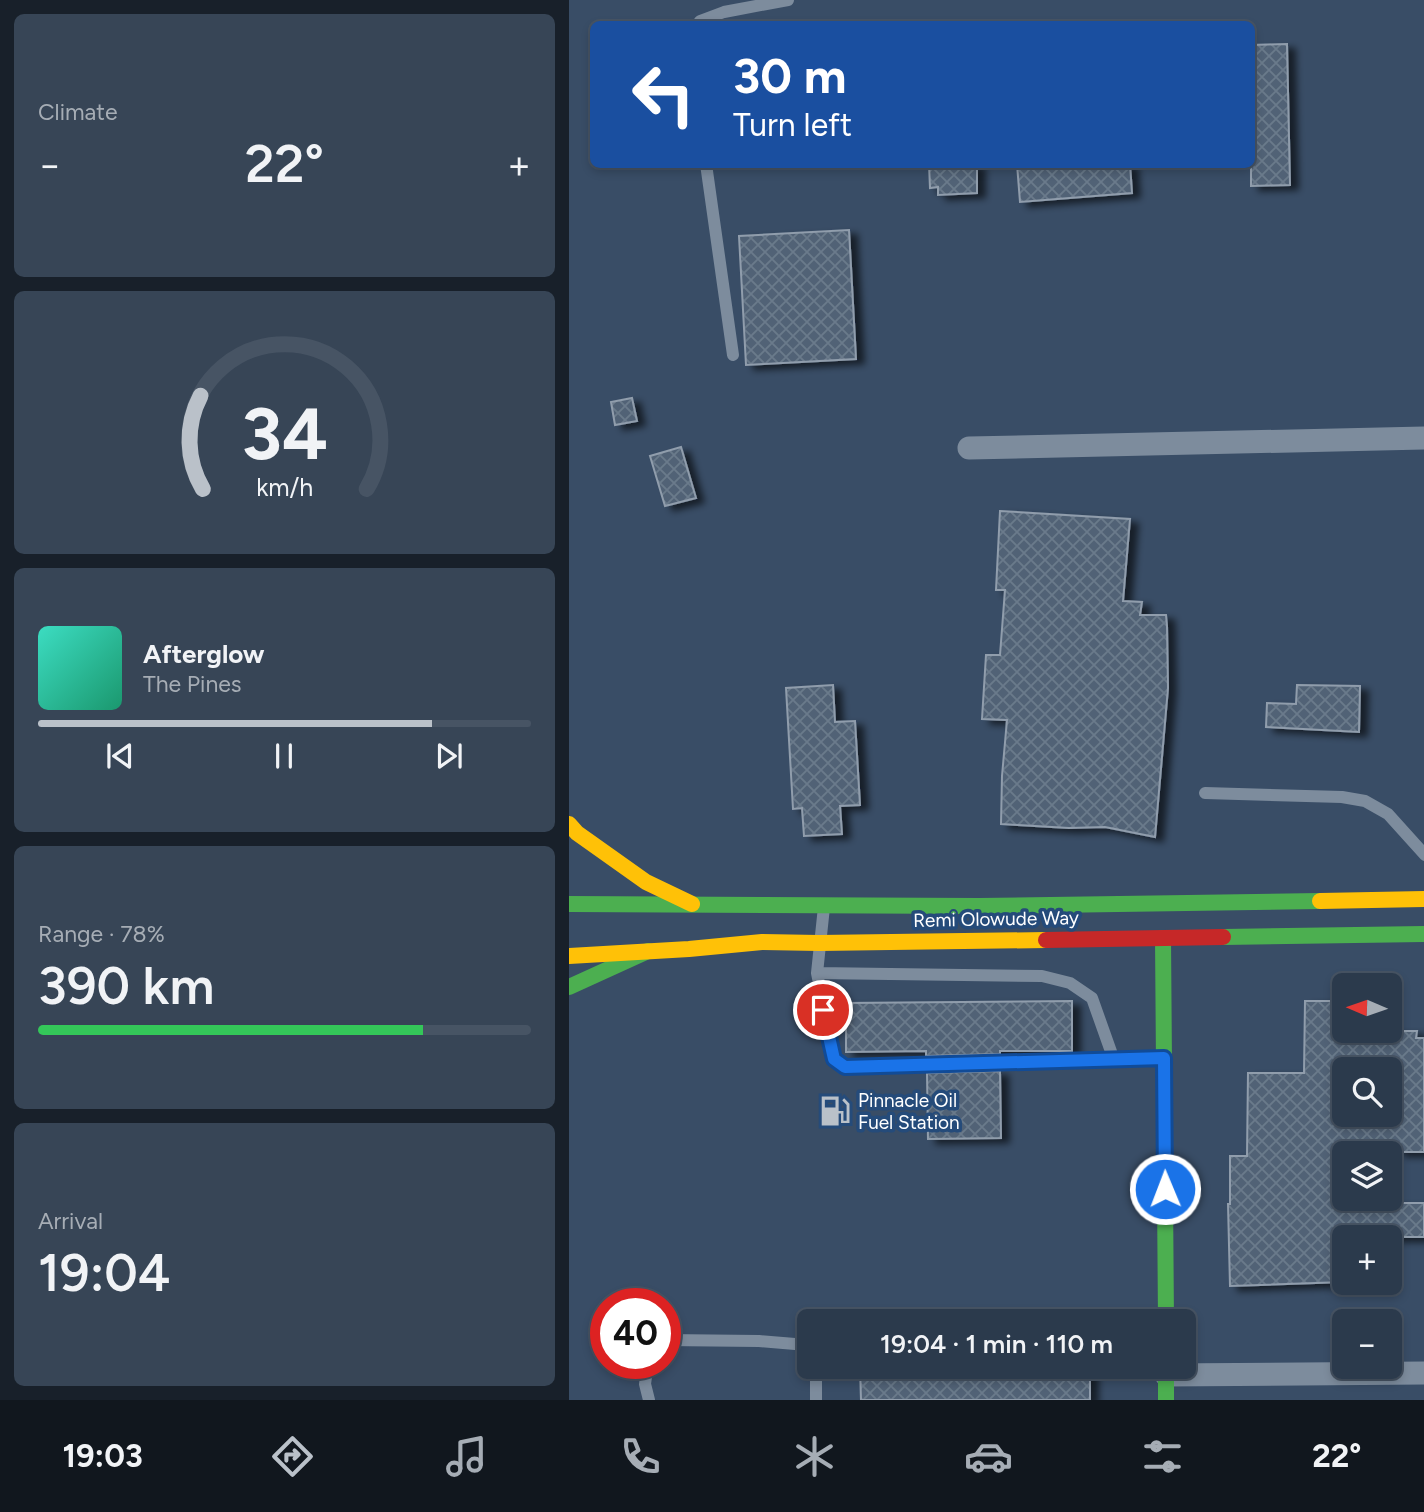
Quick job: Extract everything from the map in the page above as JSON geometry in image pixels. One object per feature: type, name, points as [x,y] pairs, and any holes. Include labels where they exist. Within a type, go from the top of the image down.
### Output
[{"type":"main road","points":[[569,824],[577,833],[646,881],[692,904]]},
{"type":"main road","name":"Remi Olowude Way","points":[[569,904],[825,907],[1176,905],[1424,899]]},
{"type":"main road","name":"Remi Olowude Way","points":[[569,956],[762,942],[1424,934]]},
{"type":"main road","points":[[1163,938],[1166,1309]]},
{"type":"main road","points":[[569,987],[648,951]]},
{"type":"main road","points":[[1166,1379],[1166,1400]]},
{"type":"street","points":[[969,448],[1424,438]]},
{"type":"street","points":[[1196,1371],[1424,1373]]},
{"type":"lane","points":[[700,21],[724,12],[788,0]]},
{"type":"lane","points":[[707,168],[733,355]]},
{"type":"lane","points":[[1205,793],[1342,797],[1365,801],[1388,814],[1424,855]]},
{"type":"lane","points":[[825,907],[817,973],[834,1059],[845,1067],[1164,1058]]},
{"type":"lane","points":[[817,973],[1042,976],[1070,983],[1092,998],[1114,1060]]},
{"type":"lane","points":[[681,1340],[797,1344]]},
{"type":"lane","points":[[645,1379],[649,1400]]},
{"type":"lane","points":[[816,1379],[816,1400]]},
{"type":"building","points":[[1287,44],[1290,185],[1251,186],[1251,168],[1255,168],[1255,45]]},
{"type":"building","points":[[929,168],[977,168],[977,193],[938,195],[938,187],[930,188]]},
{"type":"building","points":[[1017,168],[1130,168],[1132,193],[1020,202]]},
{"type":"building","points":[[849,230],[856,359],[746,365],[739,236]]},
{"type":"building","points":[[632,398],[637,421],[615,425],[611,402]]},
{"type":"building","points":[[681,447],[696,498],[665,506],[650,456]]},
{"type":"building","points":[[1000,511],[1130,519],[1123,601],[1142,602],[1140,615],[1166,615],[1167,626],[1168,688],[1155,837],[1105,827],[1001,824],[1007,720],[982,719],[986,655],[1000,655],[1005,590],[996,590]]},
{"type":"building","points":[[833,685],[835,722],[855,721],[860,805],[840,806],[842,834],[804,836],[802,808],[793,809],[786,688]]},
{"type":"building","points":[[1297,685],[1360,686],[1359,732],[1266,727],[1267,703],[1296,704]]},
{"type":"building","points":[[1072,1001],[1072,1051],[1000,1051],[1000,1054],[926,1056],[926,1051],[846,1052],[846,1003]]},
{"type":"building","points":[[1305,1001],[1332,1001],[1332,1043],[1402,1043],[1402,1031],[1417,1031],[1416,1038],[1424,1038],[1424,1152],[1402,1152],[1402,1141],[1332,1141],[1332,1211],[1402,1211],[1402,1203],[1424,1203],[1424,1237],[1402,1237],[1402,1225],[1332,1225],[1332,1282],[1230,1286],[1230,1156],[1247,1156],[1248,1073],[1304,1073]]},
{"type":"building","points":[[1000,1071],[1001,1138],[928,1139],[927,1073]]},
{"type":"building","points":[[860,1379],[1090,1379],[1090,1400],[861,1400]]},
{"type":"traffic: fast","points":[[569,904],[979,906],[1320,901]]},
{"type":"traffic: fast","points":[[1223,937],[1425,934]]},
{"type":"traffic: fast","points":[[1163,938],[1166,1309]]},
{"type":"traffic: fast","points":[[569,987],[648,951]]},
{"type":"traffic: fast","points":[[1166,1379],[1166,1400]]},
{"type":"traffic: slow","points":[[569,824],[577,833],[646,882],[692,904]]},
{"type":"traffic: slow","points":[[1320,901],[1425,899]]},
{"type":"traffic: slow","points":[[569,956],[762,942],[1046,940]]},
{"type":"traffic: jam","points":[[1046,940],[1223,937]]},
{"type":"place","name":"Pinnacle Oil Fuel Station","points":[[835,1111]]},
{"type":"route","points":[[823,1010],[834,1059],[845,1067],[1164,1058],[1165,1189]]}]
